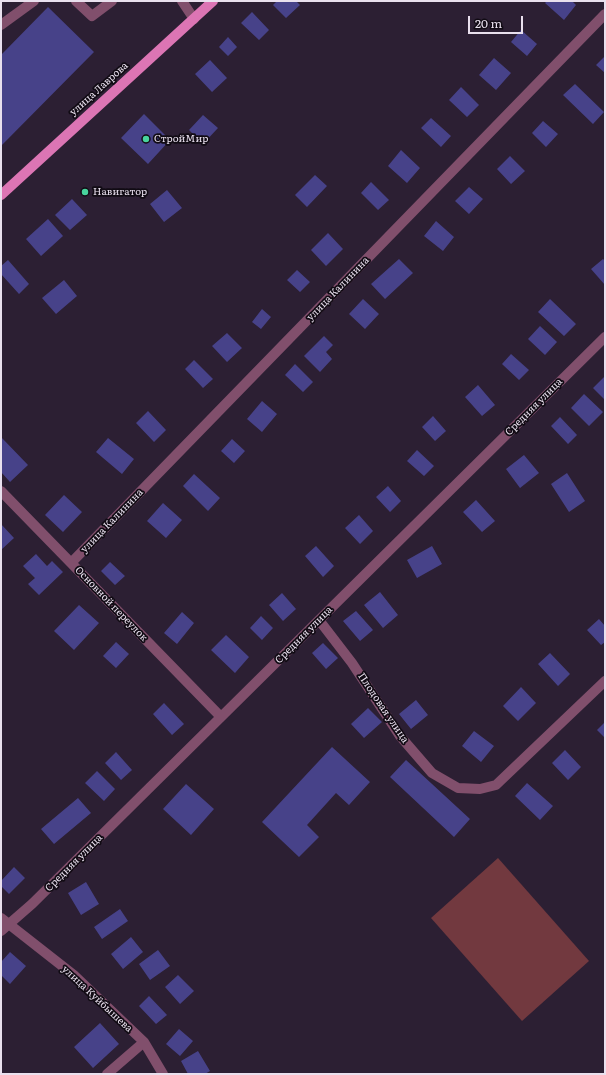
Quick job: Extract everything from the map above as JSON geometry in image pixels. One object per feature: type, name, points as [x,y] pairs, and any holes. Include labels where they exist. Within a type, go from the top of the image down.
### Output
[{"type":"main road","name":"улица Лаврова","points":[[1,195],[213,1]]},
{"type":"street","points":[[1,25],[34,1]]},
{"type":"street","points":[[76,1],[92,16],[112,1]]},
{"type":"street","points":[[182,1],[194,19]]},
{"type":"street","name":"улица Калинина","points":[[71,563],[605,14]]},
{"type":"street","name":"Средняя улица","points":[[3,925],[32,904],[605,337]]},
{"type":"street","name":"Основной переулок","points":[[1,491],[222,717]]},
{"type":"street","name":"Плодовая улица","points":[[319,620],[352,663],[405,742],[432,773],[458,788],[480,789],[496,785],[605,681]]},
{"type":"street","name":"улица Куйбышева","points":[[3,925],[75,976],[144,1042],[163,1074]]},
{"type":"street","points":[[107,1074],[144,1042]]},
{"type":"shaded area","points":[[498,858],[589,961],[522,1021],[431,918]]},
{"type":"building","points":[[277,1],[296,1],[300,5],[286,18],[273,5]]},
{"type":"building","points":[[547,1],[572,1],[576,5],[564,20],[545,3]]},
{"type":"building","points":[[48,7],[94,52],[1,146],[1,55]]},
{"type":"building","points":[[252,12],[269,30],[259,40],[241,23]]},
{"type":"building","points":[[521,30],[537,44],[527,56],[511,42]]},
{"type":"building","points":[[228,37],[237,47],[228,56],[219,47]]},
{"type":"building","points":[[605,56],[605,73],[596,65]]},
{"type":"building","points":[[494,58],[511,73],[496,90],[479,75]]},
{"type":"building","points":[[210,60],[227,78],[212,92],[195,74]]},
{"type":"building","points":[[575,84],[604,112],[593,124],[563,95]]},
{"type":"building","points":[[461,87],[479,105],[467,117],[449,100]]},
{"type":"building","name":"СтройМир","points":[[144,114],[170,140],[148,164],[121,138]]},
{"type":"building","points":[[203,115],[218,128],[203,144],[189,130]]},
{"type":"building","points":[[431,118],[451,136],[441,147],[421,128]]},
{"type":"building","points":[[543,121],[558,134],[546,147],[532,133]]},
{"type":"building","points":[[401,150],[420,168],[407,183],[388,166]]},
{"type":"building","points":[[510,156],[525,171],[511,184],[497,169]]},
{"type":"building","points":[[315,175],[327,186],[307,207],[295,195]]},
{"type":"building","points":[[371,182],[389,200],[378,210],[361,193]]},
{"type":"building","points":[[469,187],[483,199],[469,214],[455,201]]},
{"type":"building","points":[[167,190],[182,208],[164,222],[150,204]]},
{"type":"building","points":[[72,199],[87,215],[70,230],[55,215]]},
{"type":"building","points":[[48,219],[63,236],[41,256],[26,239]]},
{"type":"building","points":[[436,221],[454,237],[443,251],[424,236]]},
{"type":"building","points":[[328,233],[343,249],[326,266],[311,250]]},
{"type":"building","points":[[399,259],[413,273],[385,299],[371,284]]},
{"type":"building","points":[[603,259],[605,261],[605,285],[591,269]]},
{"type":"building","points":[[8,260],[29,284],[19,294],[1,274],[1,266]]},
{"type":"building","points":[[297,270],[310,282],[300,292],[287,280]]},
{"type":"building","points":[[64,280],[77,296],[56,314],[42,298]]},
{"type":"building","points":[[363,299],[379,314],[365,329],[349,314]]},
{"type":"building","points":[[550,299],[576,324],[564,336],[538,312]]},
{"type":"building","points":[[262,309],[271,317],[261,329],[252,322]]},
{"type":"building","points":[[540,326],[557,342],[545,355],[528,339]]},
{"type":"building","points":[[227,333],[242,348],[227,362],[212,346]]},
{"type":"building","points":[[324,336],[333,345],[326,352],[332,359],[320,372],[304,356]]},
{"type":"building","points":[[511,354],[529,370],[519,380],[502,364]]},
{"type":"building","points":[[194,360],[213,379],[203,388],[185,369]]},
{"type":"building","points":[[295,364],[313,382],[303,392],[285,375]]},
{"type":"building","points":[[605,376],[605,397],[604,399],[593,388]]},
{"type":"building","points":[[478,385],[495,405],[482,416],[465,397]]},
{"type":"building","points":[[584,394],[603,412],[589,426],[571,408]]},
{"type":"building","points":[[262,401],[277,414],[262,432],[247,419]]},
{"type":"building","points":[[148,411],[166,430],[154,442],[136,423]]},
{"type":"building","points":[[433,416],[446,431],[435,441],[422,427]]},
{"type":"building","points":[[560,417],[577,435],[568,444],[551,426]]},
{"type":"building","points":[[1,437],[28,465],[10,482],[1,472]]},
{"type":"building","points":[[108,438],[134,459],[122,474],[96,452]]},
{"type":"building","points":[[232,439],[245,451],[234,463],[221,451]]},
{"type":"building","points":[[417,450],[434,466],[424,476],[407,461]]},
{"type":"building","points":[[524,455],[539,473],[520,488],[506,469]]},
{"type":"building","points":[[567,473],[585,501],[569,512],[551,484]]},
{"type":"building","points":[[194,474],[220,498],[208,511],[183,486]]},
{"type":"building","points":[[388,486],[401,501],[390,512],[376,497]]},
{"type":"building","points":[[64,495],[82,512],[63,532],[45,515]]},
{"type":"building","points":[[476,500],[495,521],[482,532],[463,512]]},
{"type":"building","points":[[163,503],[182,520],[166,538],[147,521]]},
{"type":"building","points":[[359,515],[373,531],[360,544],[345,528]]},
{"type":"building","points":[[1,524],[14,538],[1,550]]},
{"type":"building","points":[[316,546],[334,566],[323,577],[305,556]]},
{"type":"building","points":[[432,546],[442,564],[417,578],[407,560]]},
{"type":"building","points":[[36,554],[47,566],[52,561],[63,572],[39,595],[28,584],[35,578],[23,566]]},
{"type":"building","points":[[110,562],[125,576],[115,585],[101,571]]},
{"type":"building","points":[[380,592],[398,615],[383,628],[364,605]]},
{"type":"building","points":[[282,593],[296,609],[283,621],[269,605]]},
{"type":"building","points":[[79,605],[99,623],[74,650],[54,631]]},
{"type":"building","points":[[356,611],[373,630],[360,641],[343,621]]},
{"type":"building","points":[[182,612],[194,623],[177,644],[164,633]]},
{"type":"building","points":[[261,616],[273,628],[262,640],[250,628]]},
{"type":"building","points":[[599,619],[605,626],[605,642],[601,645],[587,630]]},
{"type":"building","points":[[226,635],[249,657],[235,673],[211,650]]},
{"type":"building","points":[[116,642],[129,654],[116,668],[103,656]]},
{"type":"building","points":[[323,643],[338,658],[326,669],[312,653]]},
{"type":"building","points":[[550,653],[570,674],[558,686],[538,664]]},
{"type":"building","points":[[521,687],[536,703],[518,721],[503,706]]},
{"type":"building","points":[[416,700],[428,715],[411,729],[399,714]]},
{"type":"building","points":[[164,703],[184,724],[172,735],[153,714]]},
{"type":"building","points":[[368,708],[382,722],[364,738],[351,724]]},
{"type":"building","points":[[605,722],[605,738],[597,730]]},
{"type":"building","points":[[474,731],[494,746],[481,762],[462,746]]},
{"type":"building","points":[[332,747],[370,782],[349,805],[336,793],[307,825],[319,837],[299,857],[262,822]]},
{"type":"building","points":[[565,750],[581,767],[568,780],[552,763]]},
{"type":"building","points":[[116,752],[132,770],[121,780],[105,763]]},
{"type":"building","points":[[406,760],[470,819],[454,837],[390,777]]},
{"type":"building","points":[[97,771],[115,789],[104,801],[85,783]]},
{"type":"building","points":[[527,783],[553,806],[540,820],[515,796]]},
{"type":"building","points":[[186,784],[214,809],[191,835],[163,809]]},
{"type":"building","points":[[78,798],[91,813],[54,844],[41,829]]},
{"type":"building","points":[[14,867],[25,878],[9,894],[1,886],[1,881]]},
{"type":"building","points":[[86,882],[99,904],[81,915],[68,893]]},
{"type":"building","points":[[120,909],[128,921],[102,939],[94,927]]},
{"type":"building","points":[[131,937],[143,952],[123,969],[111,954]]},
{"type":"building","points":[[158,950],[170,966],[150,980],[139,964]]},
{"type":"building","points":[[10,952],[26,966],[10,984],[1,975],[1,962]]},
{"type":"building","points":[[178,975],[194,991],[180,1004],[165,987]]},
{"type":"building","points":[[149,996],[167,1015],[156,1024],[139,1006]]},
{"type":"building","points":[[100,1023],[119,1044],[93,1068],[74,1047]]},
{"type":"building","points":[[179,1029],[193,1041],[180,1056],[166,1044]]},
{"type":"building","points":[[198,1051],[210,1071],[205,1074],[188,1074],[181,1061]]},
{"type":"place","name":"СтройМир","points":[[146,139]]},
{"type":"place","name":"Навигатор","points":[[85,192]]}]
